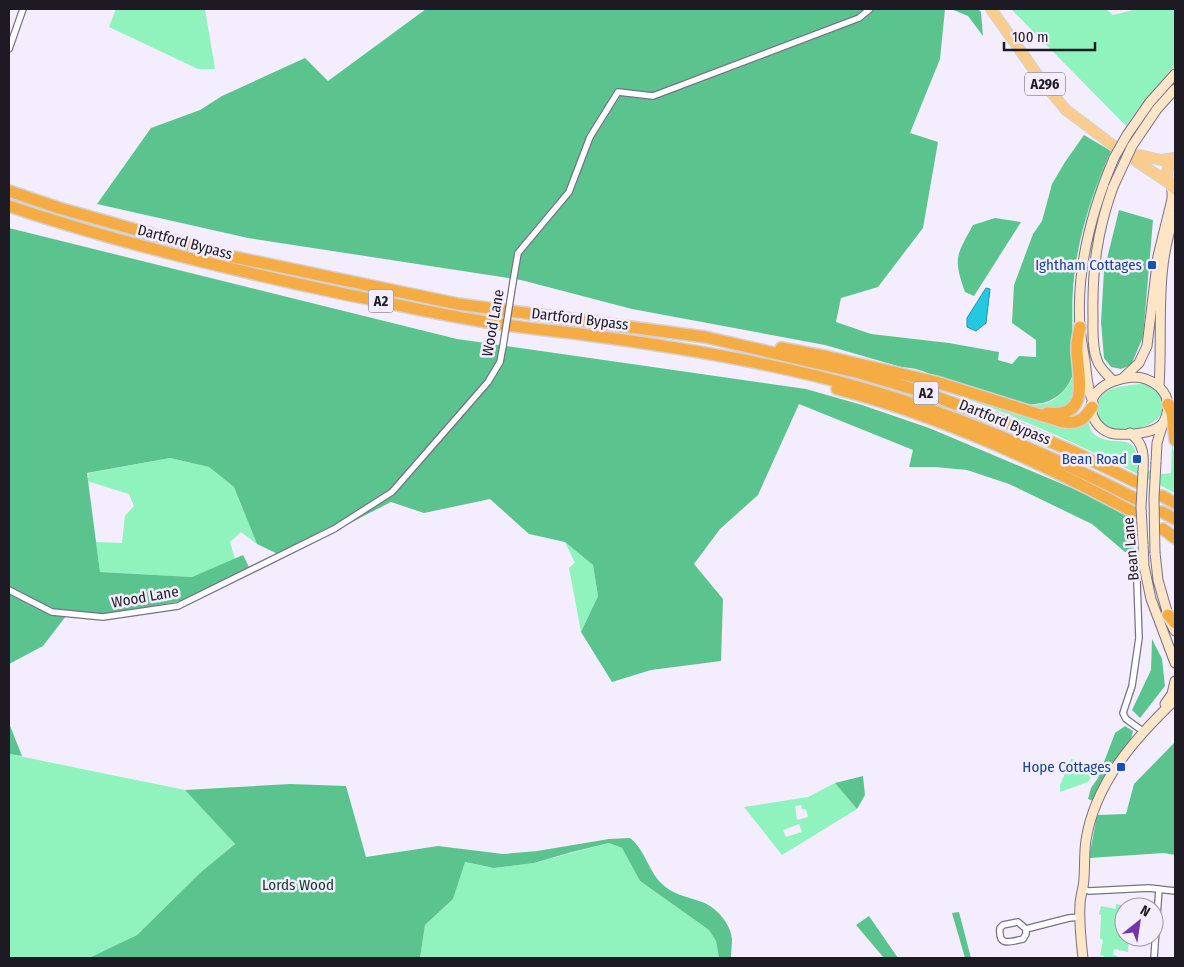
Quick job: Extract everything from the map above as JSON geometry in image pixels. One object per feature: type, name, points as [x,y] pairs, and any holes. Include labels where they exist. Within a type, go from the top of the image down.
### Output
[{"type":"highway","name":"Dartford Bypass","points":[[9,191],[59,208],[229,256],[458,304],[705,336],[860,373],[942,399],[1004,422],[1072,451],[1136,482]]},
{"type":"highway","name":"Dartford Bypass","points":[[9,206],[122,241],[239,272],[501,325],[584,334],[760,363],[857,386],[945,414],[994,433],[1069,465],[1136,499]]},
{"type":"highway","points":[[1037,413],[1063,412],[1073,406],[1077,400],[1081,383],[1077,345],[1080,327]]},
{"type":"highway","points":[[705,336],[800,350],[936,382],[1061,422],[1075,423],[1084,419],[1093,405]]},
{"type":"highway","name":"A2","points":[[760,363],[786,376],[851,393],[945,425],[1046,467],[1135,513]]},
{"type":"highway","points":[[1168,404],[1172,413],[1175,440]]},
{"type":"highway","points":[[1162,496],[1175,504]]},
{"type":"highway","points":[[1162,512],[1175,519]]},
{"type":"highway","points":[[1162,529],[1175,538]]},
{"type":"main road","name":"A296","points":[[991,9],[1041,80],[1066,110],[1114,146]]},
{"type":"main road","points":[[1093,405],[1088,392],[1080,327],[1084,261],[1092,219],[1108,186],[1154,106],[1175,74]]},
{"type":"main road","points":[[1154,106],[1175,89]]},
{"type":"main road","points":[[1172,187],[1136,161],[1134,157],[1139,155],[1161,160],[1175,158]]},
{"type":"main road","points":[[1113,382],[1129,378],[1142,378],[1159,386],[1166,396],[1168,404],[1164,421],[1159,427],[1150,432],[1114,434],[1103,429],[1093,419],[1093,405],[1098,390],[1113,382],[1128,374],[1140,361],[1147,348],[1158,256],[1172,199],[1172,187],[1167,170],[1175,158]]},
{"type":"main road","points":[[1108,186],[1097,240],[1092,310],[1097,362],[1113,382]]},
{"type":"main road","points":[[1159,386],[1161,289],[1165,254],[1175,215]]},
{"type":"main road","name":"Bean Lane","points":[[1164,421],[1157,443],[1154,498],[1155,553],[1158,580],[1172,619],[1168,620],[1175,631]]},
{"type":"main road","name":"Bean Lane","points":[[1130,433],[1138,439],[1142,448],[1141,507],[1144,566],[1151,599],[1175,664]]},
{"type":"main road","points":[[1175,655],[1175,664]]},
{"type":"main road","points":[[1083,958],[1080,902],[1083,889],[1086,841],[1096,804],[1119,762],[1160,713],[1172,694],[1175,681]]},
{"type":"main road","points":[[1160,713],[1175,700]]},
{"type":"street","points":[[9,49],[23,9]]},
{"type":"street","name":"Wood Lane","points":[[9,590],[52,612],[103,617],[178,606],[334,529],[392,492],[488,382],[500,362],[517,255],[569,192],[590,137],[618,92],[654,96],[859,18],[870,9]]},
{"type":"street","name":"Bean Lane","points":[[1129,556],[1136,555],[1139,638],[1132,686],[1123,713],[1126,719],[1144,732]]},
{"type":"street","points":[[1139,638],[1147,639]]},
{"type":"street","points":[[1154,958],[1159,888]]},
{"type":"street","points":[[1083,889],[1089,891],[1159,888],[1175,891]]},
{"type":"street","points":[[1026,928],[1026,934],[1023,939],[1008,943],[1001,938],[999,932],[1002,925],[1018,922],[1026,928],[1080,917]]},
{"type":"green space","points":[[116,9],[205,9],[215,69],[198,69],[109,27]]},
{"type":"green space","points":[[426,9],[945,9],[940,59],[910,133],[938,142],[923,228],[878,287],[841,298],[836,322],[871,334],[949,343],[999,352],[998,360],[1012,364],[1019,356],[1036,357],[1036,340],[1012,323],[1014,285],[1033,234],[1042,221],[1052,184],[1084,135],[1111,151],[1088,210],[1078,251],[1072,321],[1074,371],[1067,386],[1063,392],[1050,400],[1043,403],[1027,404],[936,378],[919,370],[901,367],[825,345],[632,309],[521,280],[248,238],[97,204],[151,128],[200,110],[222,96],[305,58],[328,81]]},
{"type":"green space","points":[[951,9],[978,9],[981,12],[983,36],[968,16]]},
{"type":"green space","points":[[1011,9],[1106,9],[1113,15],[1137,9],[1175,9],[1175,65],[1126,126]]},
{"type":"green space","points":[[1104,165],[1106,166],[1084,229],[1077,258],[1085,219]]},
{"type":"green space","points":[[1119,210],[1153,220],[1143,337],[1131,365],[1121,369],[1111,367],[1104,358],[1101,322],[1104,271]]},
{"type":"green space","points":[[995,218],[1021,222],[974,296],[965,292],[959,272],[958,257],[973,225]]},
{"type":"green space","points":[[9,228],[457,339],[806,389],[862,405],[929,428],[1112,505],[1136,518],[1129,543],[1134,548],[1134,552],[1132,554],[1125,552],[1092,524],[1009,484],[967,470],[909,467],[913,450],[799,404],[758,495],[720,529],[694,564],[723,599],[721,661],[651,670],[612,682],[581,632],[598,596],[593,565],[565,542],[529,534],[490,499],[424,513],[391,502],[284,557],[257,544],[234,487],[209,467],[170,458],[87,473],[100,572],[192,577],[243,555],[249,567],[181,601],[115,613],[66,616],[43,646],[9,664]]},
{"type":"green space","points":[[1073,290],[1073,295],[1073,335],[1072,312]]},
{"type":"green space","points":[[1075,364],[1076,388],[1071,399],[1064,406],[1050,409],[1023,403],[1039,405],[1055,398],[1070,382]]},
{"type":"green space","points":[[1140,384],[1152,386],[1160,394],[1164,405],[1161,414],[1154,422],[1144,427],[1119,429],[1109,427],[1101,421],[1097,409],[1102,395],[1114,388]]},
{"type":"green space","points":[[966,387],[1023,403],[1007,400]]},
{"type":"green space","points":[[950,391],[1088,422],[1091,431],[1100,438],[1129,443],[1134,447],[1137,467],[1163,474],[1171,473],[1172,446],[1175,455],[1175,493],[1064,439],[979,403],[950,393]]},
{"type":"green space","points":[[170,458],[209,467],[234,487],[257,544],[241,532],[230,542],[235,559],[192,577],[100,572],[96,542],[122,543],[125,516],[134,506],[129,494],[87,481],[89,473]]},
{"type":"green space","points":[[565,542],[593,565],[598,596],[581,632],[569,568],[575,563]]},
{"type":"green space","points":[[1152,639],[1162,659],[1165,686],[1140,718],[1132,710],[1151,670]]},
{"type":"green space","points":[[9,723],[22,756],[9,754]]},
{"type":"green space","points":[[1125,726],[1133,731],[1131,739],[1120,753],[1094,801],[1088,799],[1115,733]]},
{"type":"green space","points":[[1175,742],[1175,855],[1164,853],[1089,858],[1097,815],[1126,814],[1134,784]]},
{"type":"green space","points":[[9,754],[185,790],[235,844],[201,872],[137,935],[89,958],[9,958]]},
{"type":"green space","points":[[1071,759],[1096,765],[1088,782],[1060,792],[1060,785]]},
{"type":"green space","points":[[863,776],[865,795],[857,809],[835,783]]},
{"type":"green space","points":[[835,783],[857,809],[782,855],[744,807],[808,797]],"holes":[[[801,805],[802,809],[806,809],[808,817],[797,820],[795,806]],[[799,824],[802,832],[786,837],[783,830]]]},
{"type":"green space","name":"Lords Wood","points":[[290,784],[346,786],[366,857],[438,846],[503,854],[537,851],[609,839],[630,838],[639,848],[660,882],[674,892],[707,904],[722,917],[731,933],[731,958],[719,958],[716,941],[709,930],[640,881],[622,848],[609,843],[534,863],[494,868],[465,862],[453,899],[425,925],[420,958],[89,958],[137,935],[201,872],[235,844],[185,790]]},
{"type":"green space","points":[[609,843],[622,848],[640,881],[709,930],[716,941],[719,958],[420,958],[425,925],[453,899],[464,862],[494,868],[534,863]]},
{"type":"green space","points":[[1101,906],[1114,909],[1114,947],[1128,947],[1128,952],[1114,949],[1113,955],[1117,956],[1117,958],[1104,958],[1104,956],[1100,955],[1103,940],[1100,939],[1101,915],[1099,914]]},
{"type":"green space","points":[[959,912],[971,958],[965,958],[952,913]]},
{"type":"green space","points":[[869,916],[898,958],[884,958],[856,925]]},
{"type":"water","points":[[986,288],[990,289],[986,323],[976,331],[967,327],[967,318]]},
{"type":"place","name":"Ightham Cottages","points":[[1152,265]]},
{"type":"place","name":"Bean Road","points":[[1137,459]]},
{"type":"place","name":"Hope Cottages","points":[[1121,767]]}]
